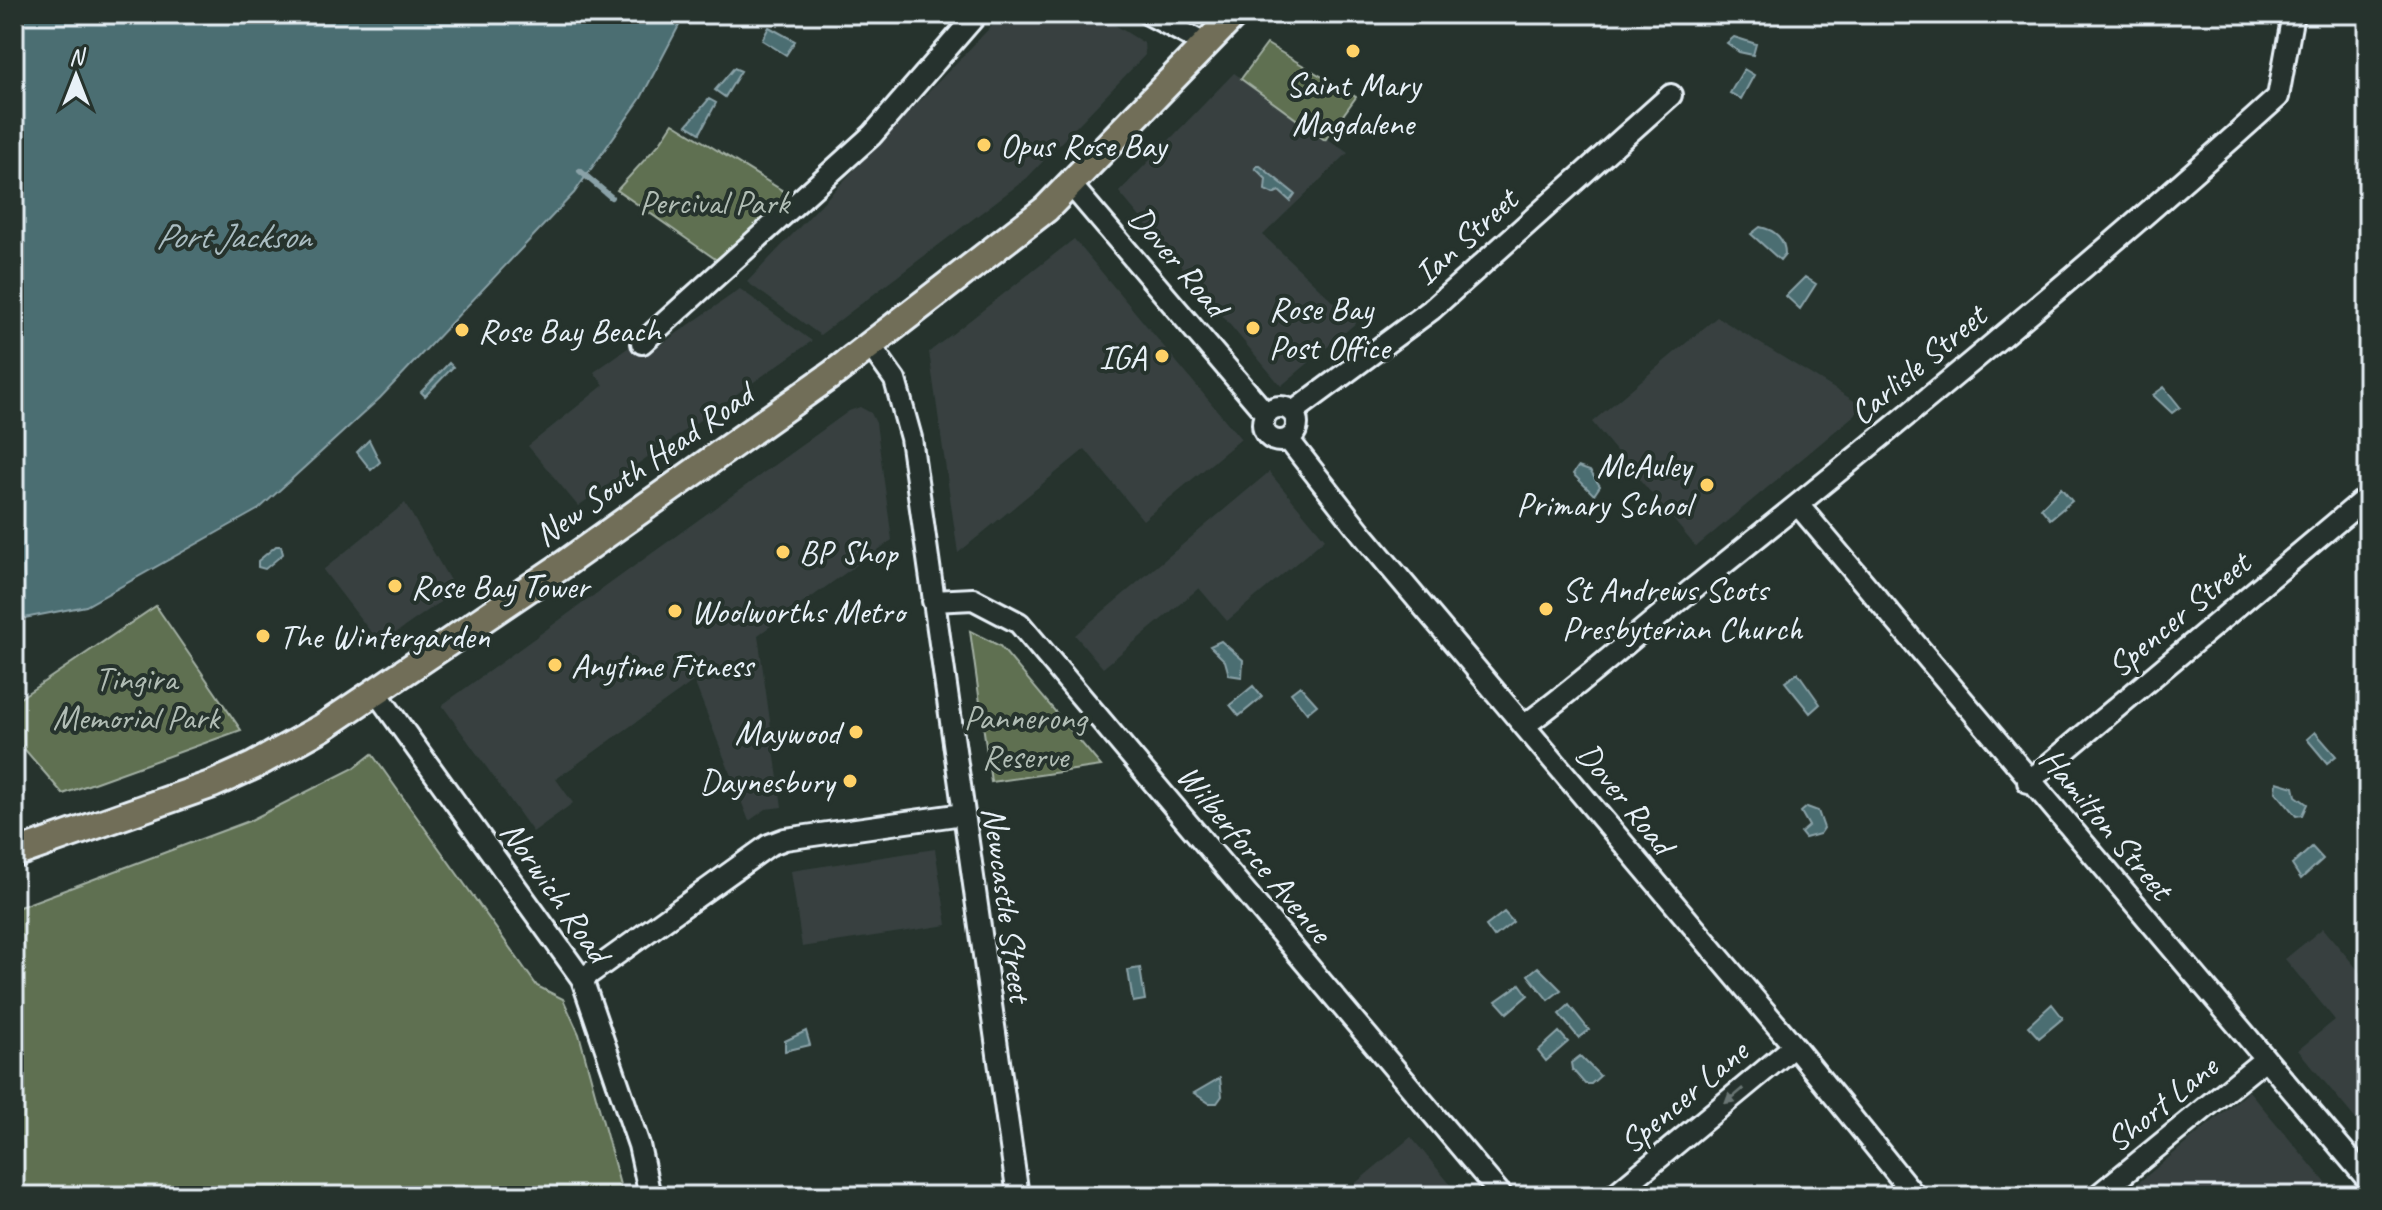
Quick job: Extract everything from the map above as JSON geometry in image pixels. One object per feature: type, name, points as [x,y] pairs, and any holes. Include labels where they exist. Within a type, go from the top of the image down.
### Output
[{"type":"main road","name":"New South Head Road","points":[[14,854],[213,784],[253,766],[376,692],[689,478],[870,345],[1072,186],[1235,14]]},
{"type":"street","points":[[642,343],[872,135],[977,14]]},
{"type":"street","points":[[1148,14],[1205,44]]},
{"type":"street","name":"Carlisle Street","points":[[1525,725],[1577,688],[1698,585],[1799,506],[2278,97],[2293,14]]},
{"type":"street","name":"Ian Street","points":[[1293,412],[1431,310],[1671,95]]},
{"type":"street","name":"Dover Road","points":[[1072,186],[1266,414]]},
{"type":"street","name":"Newcastle Street","points":[[870,345],[895,380],[907,416],[1018,1196]]},
{"type":"street","points":[[1276,407],[1293,412],[1297,427],[1288,439],[1275,440],[1266,435],[1263,424],[1266,414],[1276,407]]},
{"type":"street","name":"Dover Road","points":[[1288,439],[1371,546],[1794,1046],[1915,1196]]},
{"type":"street","name":"Spencer Street","points":[[2028,782],[2368,496]]},
{"type":"street","name":"Hamilton Street","points":[[1799,506],[2028,782],[2368,1180]]},
{"type":"street","name":"Wilberforce Avenue","points":[[933,601],[973,599],[1019,623],[1502,1196]]},
{"type":"street","name":"Norwich Road","points":[[376,692],[582,979],[639,1145],[650,1196]]},
{"type":"street","points":[[582,979],[769,845],[785,839],[963,814]]},
{"type":"street","name":"Spencer Lane","points":[[1613,1196],[1794,1046]]},
{"type":"street","name":"Short Lane","points":[[2097,1196],[2265,1059]]},
{"type":"shaded area","points":[[1003,14],[1097,14],[1144,43],[1145,55],[1027,178],[820,335],[747,282]]},
{"type":"shaded area","points":[[1234,73],[1348,153],[1263,235],[1356,323],[1281,386],[1119,192]]},
{"type":"shaded area","points":[[1074,239],[1241,439],[1143,520],[1085,449],[958,553],[929,352]]},
{"type":"shaded area","points":[[740,289],[812,341],[578,506],[528,446],[604,385],[594,372],[639,340],[649,353]]},
{"type":"shaded area","name":"McAuley Primary School","points":[[1717,317],[1864,407],[1696,547],[1592,422]]},
{"type":"shaded area","points":[[860,407],[871,413],[876,423],[892,540],[758,635],[782,807],[766,809],[749,821],[694,681],[556,779],[573,803],[533,832],[442,705],[849,411]]},
{"type":"shaded area","points":[[1269,472],[1325,539],[1227,621],[1199,588],[1103,668],[1075,635]]},
{"type":"shaded area","points":[[405,503],[456,591],[380,644],[323,570]]},
{"type":"shaded area","points":[[935,849],[947,925],[802,947],[791,871]]},
{"type":"shaded area","points":[[2323,928],[2368,982],[2368,1134],[2298,1050],[2335,1020],[2285,959]]},
{"type":"shaded area","points":[[2249,1091],[2337,1196],[2147,1196],[2137,1184]]},
{"type":"shaded area","points":[[1411,1137],[1460,1196],[1340,1196]]},
{"type":"green space","points":[[1267,44],[1356,97],[1325,140],[1241,79]]},
{"type":"green space","name":"Percival Park","points":[[673,123],[788,194],[721,263],[617,190],[660,143]]},
{"type":"green space","name":"Tingira Memorial Park","points":[[156,606],[241,730],[63,794],[14,737],[14,692],[20,698]]},
{"type":"green space","name":"Pannerong Reserve","points":[[970,631],[1000,646],[1101,766],[991,782]]},
{"type":"green space","points":[[372,754],[537,986],[563,999],[579,1034],[623,1196],[14,1196],[14,909],[249,821],[354,768]]},
{"type":"water","name":"Port Jackson","points":[[14,14],[685,14],[641,98],[574,193],[380,398],[259,509],[86,606],[14,620]]},
{"type":"water","points":[[769,27],[795,41],[786,55],[762,40]]},
{"type":"water","points":[[1734,37],[1756,44],[1753,55],[1739,52],[1727,43]]},
{"type":"water","points":[[734,68],[741,71],[725,97],[715,90]]},
{"type":"water","points":[[1744,69],[1754,75],[1741,99],[1730,93]]},
{"type":"water","points":[[709,99],[716,103],[700,133],[687,125]]},
{"type":"water","points":[[1259,165],[1295,194],[1290,201],[1279,191],[1273,194],[1265,190],[1266,179],[1255,168]]},
{"type":"water","points":[[1760,227],[1775,233],[1781,240],[1785,254],[1780,260],[1751,234]]},
{"type":"water","points":[[1805,277],[1816,284],[1800,309],[1786,296]]},
{"type":"water","points":[[449,363],[453,367],[425,396],[421,392]]},
{"type":"water","points":[[2164,387],[2180,407],[2172,413],[2153,395]]},
{"type":"water","points":[[369,440],[380,462],[371,470],[357,452]]},
{"type":"water","points":[[1578,467],[1590,471],[1600,486],[1594,495],[1573,474]]},
{"type":"water","points":[[2061,488],[2072,501],[2050,519],[2041,508]]},
{"type":"water","points":[[276,546],[281,546],[283,554],[265,569],[258,567],[258,561]]},
{"type":"water","points":[[1221,641],[1243,660],[1242,677],[1229,675],[1225,661],[1210,646]]},
{"type":"water","points":[[1798,673],[1820,704],[1810,713],[1785,682]]},
{"type":"water","points":[[1253,686],[1262,697],[1239,716],[1230,705]]},
{"type":"water","points":[[1300,686],[1317,705],[1307,713],[1291,693]]},
{"type":"water","points":[[2315,732],[2336,756],[2327,763],[2307,739]]},
{"type":"water","points":[[2277,782],[2294,787],[2296,796],[2307,804],[2302,815],[2296,816],[2276,792]]},
{"type":"water","points":[[1807,807],[1818,811],[1824,828],[1820,834],[1805,838],[1801,833],[1809,826],[1801,812]]},
{"type":"water","points":[[2312,847],[2323,859],[2301,879],[2292,865]]},
{"type":"water","points":[[1504,912],[1513,922],[1494,937],[1486,926]]},
{"type":"water","points":[[1538,967],[1561,990],[1548,1000],[1528,975]]},
{"type":"water","points":[[1140,968],[1145,1000],[1133,1002],[1128,970]]},
{"type":"water","points":[[1520,984],[1528,995],[1507,1013],[1496,1001]]},
{"type":"water","points":[[2052,1004],[2063,1018],[2039,1038],[2028,1026]]},
{"type":"water","points":[[1569,1005],[1589,1030],[1579,1038],[1559,1014]]},
{"type":"water","points":[[806,1031],[810,1045],[785,1051],[785,1041]]},
{"type":"water","points":[[1559,1032],[1568,1042],[1546,1061],[1538,1051]]},
{"type":"water","points":[[1580,1056],[1600,1076],[1591,1084],[1585,1084],[1572,1069],[1571,1063]]},
{"type":"water","points":[[1220,1078],[1222,1096],[1217,1103],[1209,1103],[1194,1093]]},
{"type":"waterway","points":[[580,171],[611,197]]},
{"type":"place","name":"Saint Mary Magdalene","points":[[1353,51]]},
{"type":"place","name":"Opus Rose Bay","points":[[984,145]]},
{"type":"place","name":"Rose Bay Post Office","points":[[1253,328]]},
{"type":"place","name":"Rose Bay Beach","points":[[462,330]]},
{"type":"place","name":"IGA","points":[[1162,356]]},
{"type":"place","name":"McAuley Primary School","points":[[1707,485]]},
{"type":"place","name":"BP Shop","points":[[783,552]]},
{"type":"place","name":"Rose Bay Tower","points":[[395,586]]},
{"type":"place","name":"St Andrews Scots Presbyterian Church","points":[[1546,609]]},
{"type":"place","name":"Woolworths Metro","points":[[675,611]]},
{"type":"place","name":"The Wintergarden","points":[[263,636]]},
{"type":"place","name":"Anytime Fitness","points":[[555,665]]},
{"type":"place","name":"Maywood","points":[[856,732]]},
{"type":"place","name":"Daynesbury","points":[[850,781]]}]
